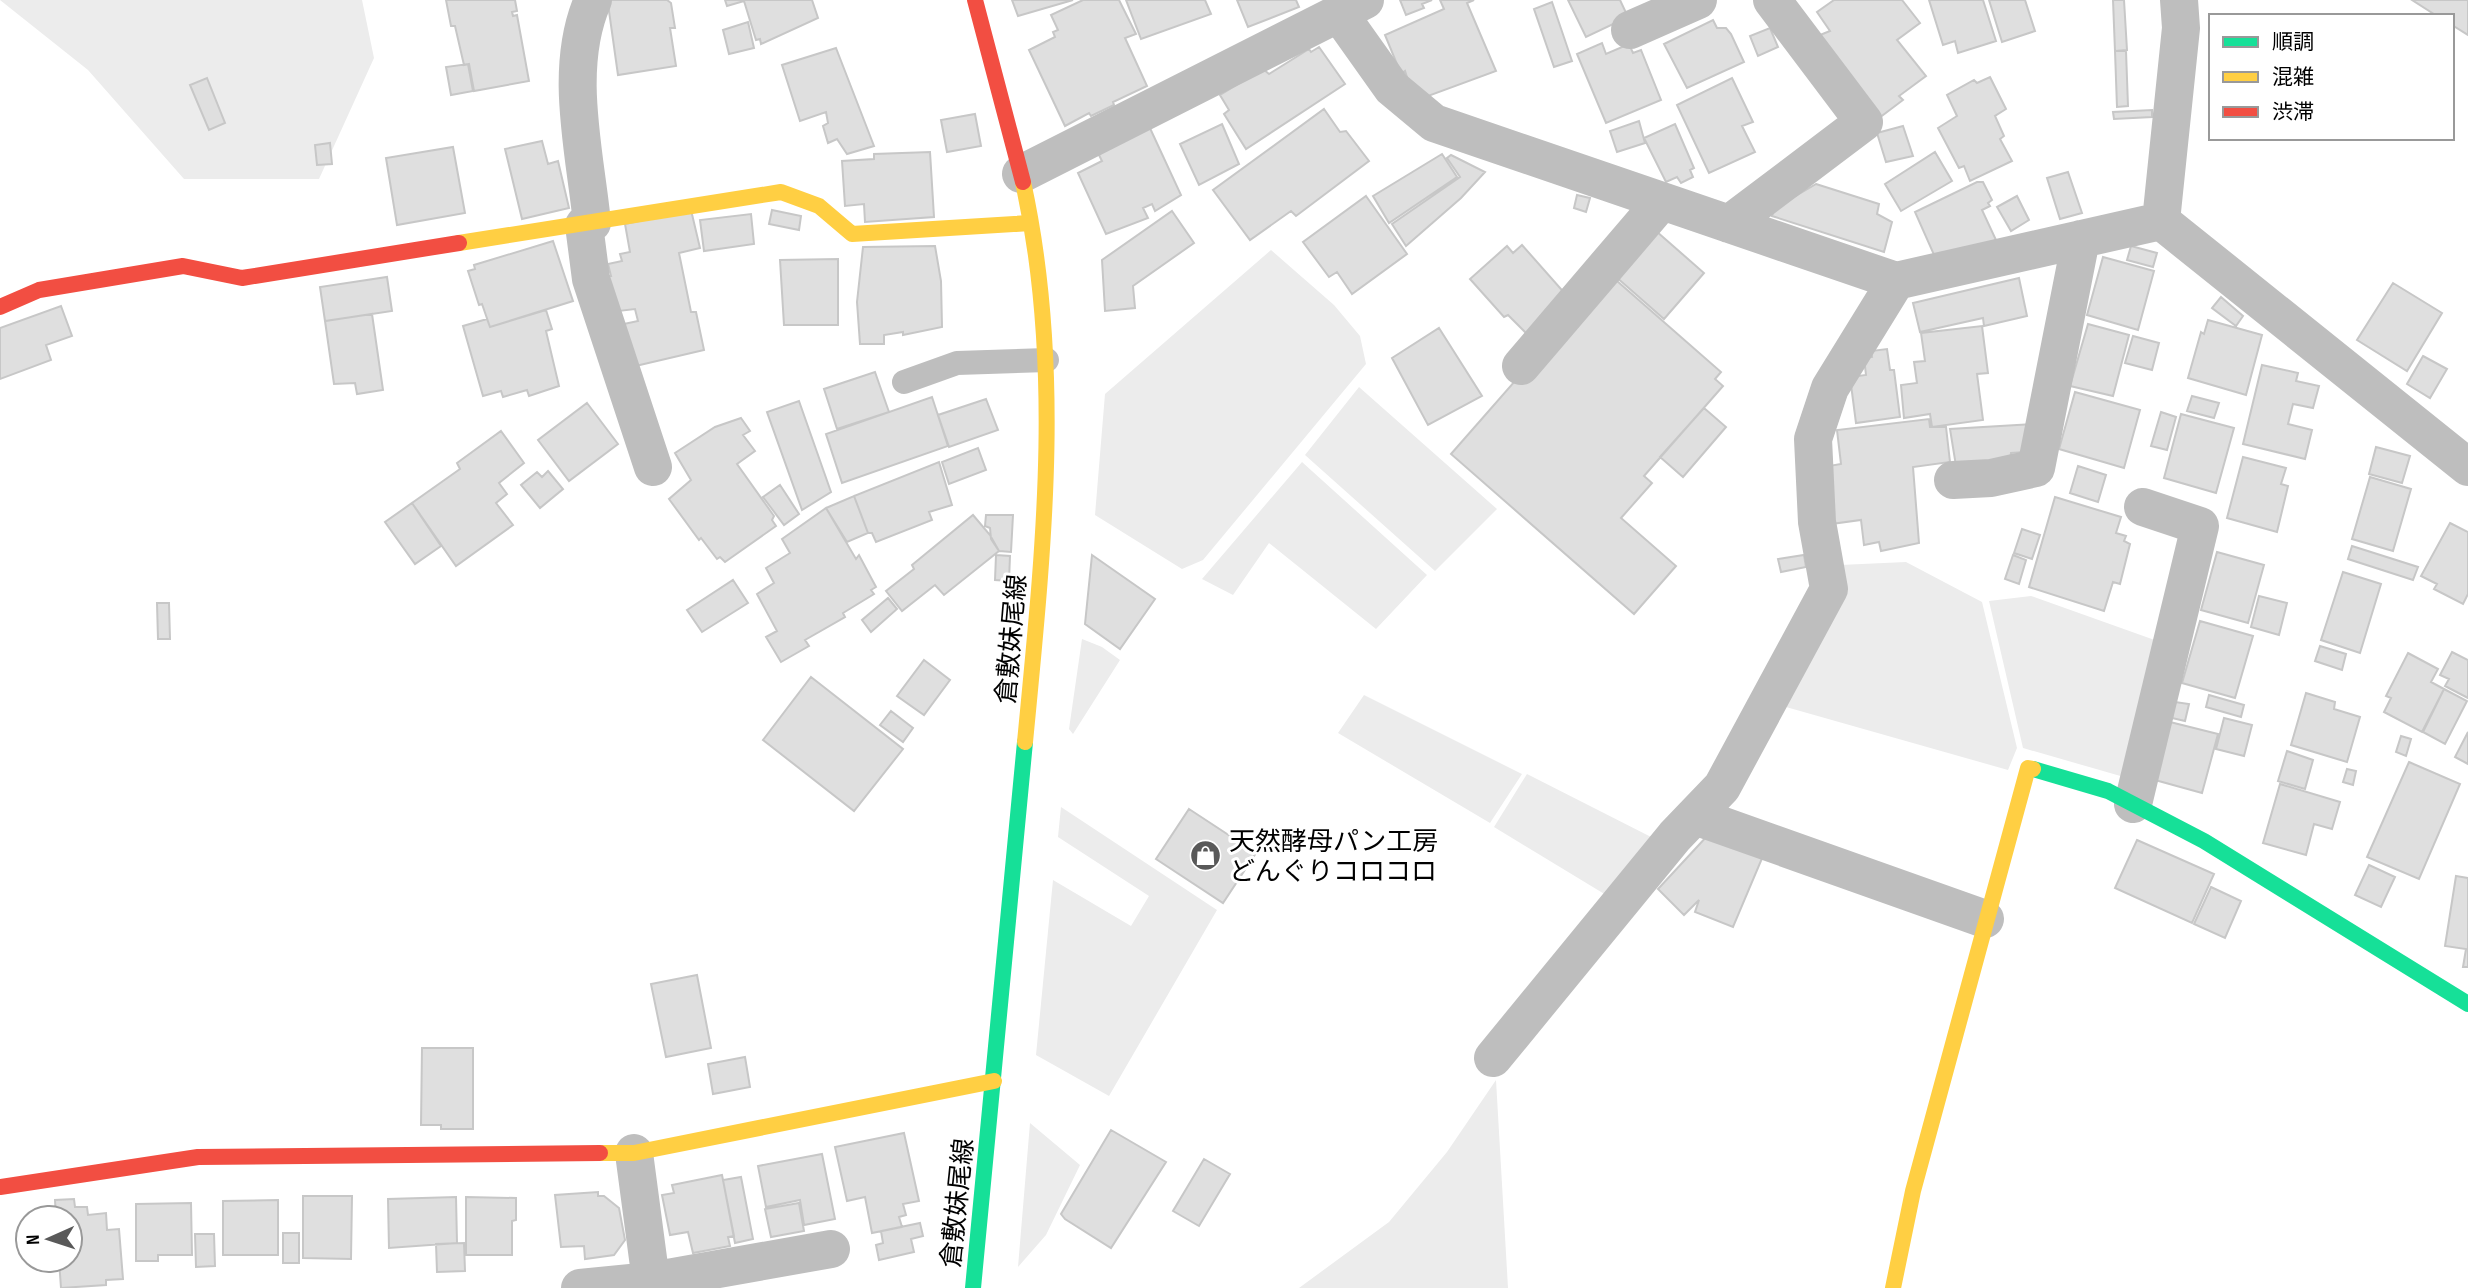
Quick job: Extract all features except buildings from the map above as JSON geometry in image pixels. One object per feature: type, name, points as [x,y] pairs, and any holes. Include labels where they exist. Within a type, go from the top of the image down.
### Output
[{"type":"street","points":[[593,0],[584,21],[577,77],[591,279],[653,467]]},
{"type":"street","name":"倉敷妹尾線","points":[[972,1288],[1045,535],[1050,423],[1047,360],[1030,223],[1021,174],[975,0]]},
{"type":"street","points":[[1630,30],[1698,0]]},
{"type":"street","points":[[1729,224],[1864,122],[1772,0]]},
{"type":"street","points":[[2161,221],[2181,28],[2179,0]]},
{"type":"street","points":[[1021,174],[1352,6],[1392,88],[1434,122],[1896,281],[2161,221]]},
{"type":"street","points":[[0,307],[39,290],[183,266],[242,278],[780,192],[818,206],[852,234],[1030,223]]},
{"type":"street","points":[[1521,366],[1662,201]]},
{"type":"street","points":[[2161,221],[2468,467]]},
{"type":"street","points":[[1953,480],[1991,478],[2036,468],[2081,239]]},
{"type":"street","points":[[1493,1058],[1722,787],[1829,590],[1817,522],[1814,439],[1830,388],[1896,281]]},
{"type":"street","points":[[2133,804],[2200,526],[2143,507]]},
{"type":"street","points":[[1893,1288],[1913,1191],[2028,768],[2108,791],[2204,841],[2468,1004]]},
{"type":"street","points":[[1695,816],[1985,919]]},
{"type":"street","points":[[0,1187],[198,1157],[634,1153],[994,1081]]},
{"type":"street","points":[[634,1153],[651,1281]]},
{"type":"street","points":[[580,1288],[651,1281],[831,1249]]},
{"type":"lane","points":[[904,382],[957,363],[1047,360]]},
{"type":"shaded area","points":[[0,0],[362,0],[374,58],[319,179],[184,179],[88,70]]},
{"type":"shaded area","points":[[1271,250],[1334,305],[1360,336],[1366,364],[1203,560],[1182,569],[1095,515],[1105,394]]},
{"type":"shaded area","points":[[1359,387],[1497,509],[1435,571],[1305,455]]},
{"type":"shaded area","points":[[1302,462],[1427,575],[1376,629],[1269,543],[1233,595],[1202,579]]},
{"type":"shaded area","points":[[1906,562],[1982,602],[2017,748],[2008,770],[1779,705],[1840,565]]},
{"type":"shaded area","points":[[2031,596],[2163,643],[2124,777],[2023,748],[1989,601]]},
{"type":"shaded area","points":[[1082,639],[1102,647],[1120,660],[1073,734],[1069,729]]},
{"type":"shaded area","points":[[1364,695],[1522,774],[1490,823],[1338,733]]},
{"type":"shaded area","points":[[1527,774],[1657,840],[1611,898],[1494,827]]},
{"type":"shaded area","points":[[1061,807],[1217,910],[1109,1096],[1036,1055],[1053,880],[1131,926],[1149,896],[1058,837]]},
{"type":"shaded area","points":[[1496,1080],[1508,1288],[1299,1288],[1389,1222],[1447,1152]]},
{"type":"shaded area","points":[[1030,1123],[1080,1165],[1046,1235],[1018,1267]]},
{"type":"traffic: fast","points":[[973,1288],[1025,742]]},
{"type":"traffic: fast","points":[[2033,769],[2108,791],[2204,841],[2468,1004]]},
{"type":"traffic: slow","points":[[1023,182],[1036,252],[1046,392],[1043,532],[1025,742]]},
{"type":"traffic: slow","points":[[459,243],[781,192],[819,206],[852,234],[1030,223]]},
{"type":"traffic: slow","points":[[1893,1288],[1913,1191],[2028,768],[2033,769]]},
{"type":"traffic: slow","points":[[600,1153],[634,1153],[994,1081]]},
{"type":"traffic: jam","points":[[975,0],[1023,182]]},
{"type":"traffic: jam","points":[[0,307],[39,290],[183,266],[242,278],[459,243]]},
{"type":"traffic: jam","points":[[0,1187],[198,1157],[600,1153]]},
{"type":"place","name":"天然酵母パン工房 どんぐりコロコロ","points":[[1206,856]]}]
